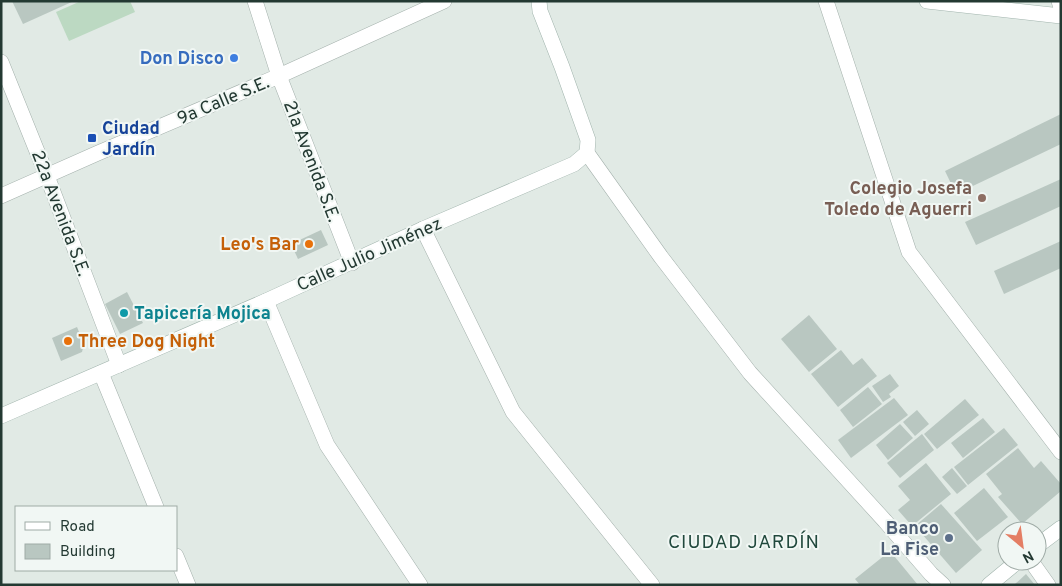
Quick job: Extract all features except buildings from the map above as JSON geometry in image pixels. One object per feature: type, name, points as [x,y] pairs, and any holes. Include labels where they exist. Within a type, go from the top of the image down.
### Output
[{"type":"street","name":"21a Avenida S.E.","points":[[255,1],[279,76],[352,262]]},
{"type":"street","name":"9a Calle S.E.","points":[[1,196],[279,76],[444,1]]},
{"type":"street","points":[[539,1],[540,11],[588,140],[587,153],[662,257],[750,373],[943,585]]},
{"type":"street","points":[[826,1],[909,252],[1061,452]]},
{"type":"street","points":[[926,1],[1061,16]]},
{"type":"street","points":[[1058,1],[1061,8]]},
{"type":"street","name":"22a Avenida S.E.","points":[[1,62],[119,365]]},
{"type":"street","name":"Calle Julio Jiménez","points":[[1,416],[574,164],[587,153]]},
{"type":"street","points":[[423,230],[513,412],[652,585]]},
{"type":"street","points":[[266,301],[327,445],[420,585]]},
{"type":"street","points":[[101,373],[156,506]]},
{"type":"street","points":[[1047,538],[1061,528]]},
{"type":"street","points":[[178,561],[188,585]]},
{"type":"street","points":[[989,585],[1006,571]]},
{"type":"street","points":[[1038,571],[1048,585]]},
{"type":"green space","points":[[81,1],[130,1],[135,12],[69,41],[56,12]]},
{"type":"place","name":"Don Disco","points":[[234,58]]},
{"type":"place","name":"Ciudad Jardín","points":[[92,138]]},
{"type":"place","name":"Colegio Josefa Toledo de Aguerri","points":[[982,198]]},
{"type":"place","name":"Leo's Bar","points":[[309,244]]},
{"type":"place","name":"Tapicería Mojica","points":[[124,313]]},
{"type":"place","name":"Three Dog Night","points":[[68,341]]},
{"type":"place","name":"Banco La Fise","points":[[949,538]]},
{"type":"district","name":"CIUDAD JARDÍN","points":[[744,541]]}]
